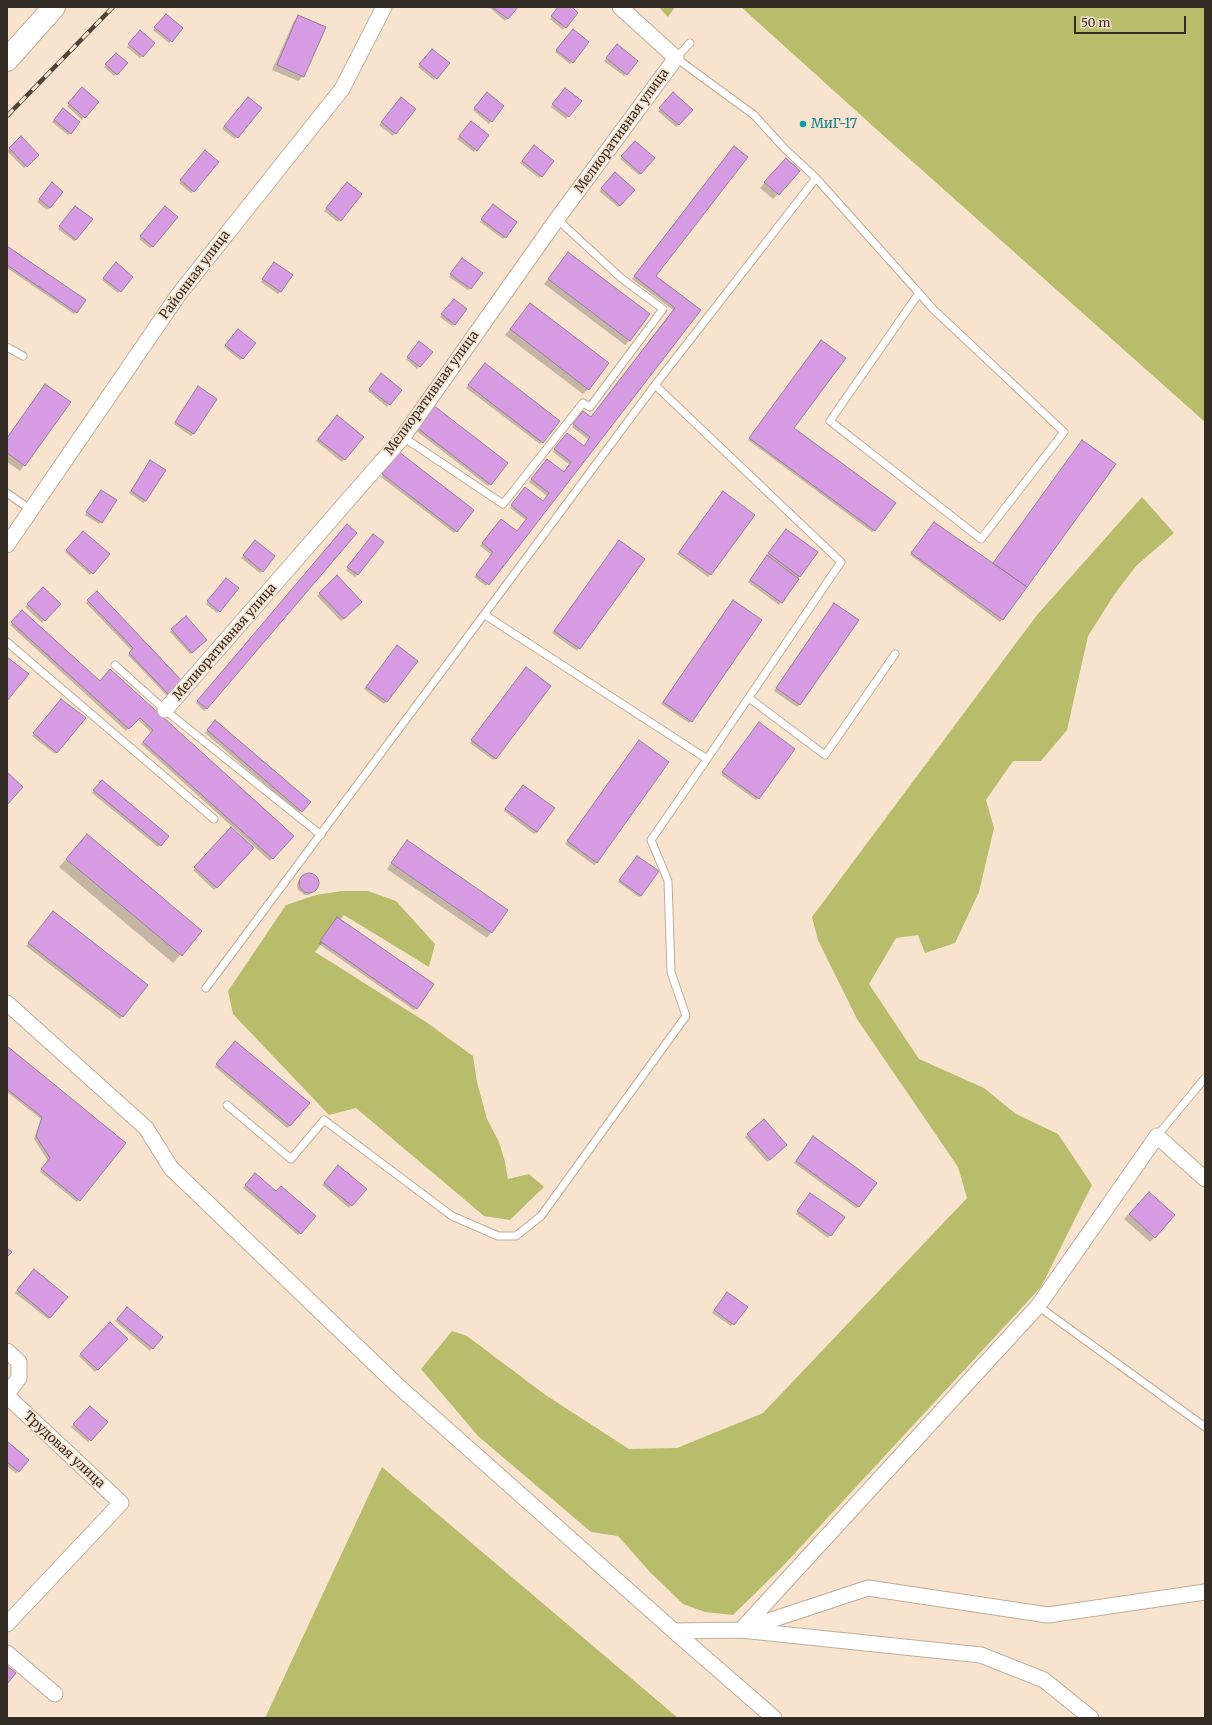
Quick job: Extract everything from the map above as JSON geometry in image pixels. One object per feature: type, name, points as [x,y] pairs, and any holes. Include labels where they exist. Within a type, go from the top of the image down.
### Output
[{"type":"highway","points":[[7,60],[54,7]]},
{"type":"street","name":"Районная улица","points":[[7,545],[179,294],[342,89],[384,7]]},
{"type":"street","points":[[620,7],[676,58]]},
{"type":"street","name":"Мелиоративная улица","points":[[165,710],[403,437],[557,219],[676,58]]},
{"type":"street","points":[[7,1003],[146,1128],[171,1168],[397,1385],[774,1718]]},
{"type":"street","points":[[740,1630],[1038,1306],[1157,1136],[1205,1179]]},
{"type":"street","points":[[7,1351],[19,1362],[19,1378],[7,1395]]},
{"type":"street","name":"Трудовая улица","points":[[7,1395],[121,1504],[7,1624]]},
{"type":"street","points":[[740,1630],[868,1588],[1048,1615],[1205,1592]]},
{"type":"street","points":[[674,1630],[740,1630],[981,1655],[1044,1680],[1090,1718]]},
{"type":"street","points":[[7,1653],[55,1694]]},
{"type":"lane","points":[[690,43],[676,58],[754,115],[785,149],[816,178],[919,293],[933,310],[1064,432],[981,539],[830,421],[919,293]]},
{"type":"lane","points":[[206,988],[655,385],[816,178]]},
{"type":"lane","points":[[403,437],[503,504],[583,403],[590,407],[663,309],[621,278],[557,219]]},
{"type":"lane","points":[[7,347],[23,356]]},
{"type":"lane","points":[[227,1105],[291,1159],[324,1120],[452,1216],[498,1236],[516,1236],[541,1216],[686,1016],[672,972],[668,881],[651,840],[842,562],[655,385]]},
{"type":"lane","points":[[7,493],[31,510]]},
{"type":"lane","points":[[485,615],[707,759]]},
{"type":"lane","points":[[7,642],[214,819]]},
{"type":"lane","points":[[748,698],[825,755],[895,654]]},
{"type":"lane","points":[[115,665],[165,710],[321,835]]},
{"type":"lane","points":[[1157,1136],[1205,1078]]},
{"type":"lane","points":[[1038,1306],[1205,1428]]},
{"type":"green space","points":[[659,7],[675,7],[668,17]]},
{"type":"green space","points":[[741,7],[1205,7],[1205,422],[895,146]]},
{"type":"green space","points":[[1142,497],[1174,533],[1136,566],[1114,595],[1088,636],[1067,730],[1041,761],[1013,761],[986,800],[994,828],[979,892],[955,943],[925,953],[918,935],[896,938],[869,984],[919,1059],[984,1088],[1016,1114],[1058,1134],[1092,1185],[1041,1287],[782,1567],[733,1615],[705,1612],[683,1604],[650,1572],[618,1536],[591,1532],[478,1436],[421,1369],[452,1331],[467,1336],[547,1396],[629,1449],[677,1448],[763,1413],[967,1198],[958,1167],[857,1019],[818,940],[812,917],[1037,615]]},
{"type":"green space","points":[[342,891],[368,891],[396,901],[435,944],[429,967],[344,915],[315,952],[426,1022],[473,1056],[477,1082],[487,1119],[499,1142],[508,1179],[529,1174],[544,1187],[510,1220],[484,1216],[356,1108],[329,1115],[233,1014],[228,991],[286,905],[316,895]]},
{"type":"green space","points":[[382,1467],[678,1718],[265,1718]]},
{"type":"building","points":[[492,7],[518,7],[508,19]]},
{"type":"building","points":[[558,7],[572,7],[578,13],[566,28],[551,16]]},
{"type":"building","points":[[166,14],[183,28],[172,42],[154,27]]},
{"type":"building","points":[[298,15],[326,27],[304,77],[277,65]]},
{"type":"building","points":[[573,29],[589,42],[573,63],[556,50]]},
{"type":"building","points":[[140,30],[155,43],[143,57],[128,44]]},
{"type":"building","points":[[617,44],[638,61],[627,75],[606,58]]},
{"type":"building","points":[[432,49],[450,63],[437,79],[419,64]]},
{"type":"building","points":[[116,53],[128,63],[117,75],[105,64]]},
{"type":"building","points":[[82,87],[99,102],[85,118],[68,103]]},
{"type":"building","points":[[565,88],[582,101],[569,117],[552,104]]},
{"type":"building","points":[[487,92],[504,106],[492,122],[474,108]]},
{"type":"building","points":[[673,92],[693,110],[679,125],[659,108]]},
{"type":"building","points":[[248,97],[262,108],[238,138],[224,126]]},
{"type":"building","points":[[401,97],[416,109],[396,134],[381,122]]},
{"type":"building","points":[[63,108],[80,122],[71,134],[54,120]]},
{"type":"building","points":[[471,121],[489,135],[477,151],[459,136]]},
{"type":"building","points":[[21,136],[39,155],[27,167],[9,148]]},
{"type":"building","points":[[635,141],[655,158],[641,174],[621,156]]},
{"type":"building","points":[[534,145],[554,161],[542,177],[522,161]]},
{"type":"building","points":[[734,146],[748,157],[656,276],[701,310],[489,585],[476,575],[493,552],[482,543],[501,519],[517,531],[527,518],[511,505],[525,487],[543,501],[549,493],[531,479],[547,459],[564,472],[571,462],[554,449],[567,433],[584,446],[590,437],[573,424],[583,411],[591,417],[675,308],[634,276]]},
{"type":"building","points":[[205,150],[219,162],[194,192],[180,180]]},
{"type":"building","points":[[786,158],[800,171],[779,195],[764,182]]},
{"type":"building","points":[[615,172],[635,190],[620,206],[601,188]]},
{"type":"building","points":[[52,182],[63,192],[50,208],[39,199]]},
{"type":"building","points":[[347,182],[362,194],[341,221],[326,208]]},
{"type":"building","points":[[493,204],[517,222],[506,238],[481,219]]},
{"type":"building","points":[[75,206],[93,219],[76,240],[59,226]]},
{"type":"building","points":[[165,206],[178,217],[153,247],[140,236]]},
{"type":"building","points":[[7,246],[86,300],[77,313],[7,265]]},
{"type":"building","points":[[568,252],[650,314],[630,341],[548,279]]},
{"type":"building","points":[[462,258],[483,273],[471,289],[450,274]]},
{"type":"building","points":[[116,262],[133,277],[121,292],[103,278]]},
{"type":"building","points":[[274,262],[293,275],[281,292],[262,279]]},
{"type":"building","points":[[454,299],[467,309],[455,325],[441,314]]},
{"type":"building","points":[[530,303],[609,363],[589,390],[510,329]]},
{"type":"building","points":[[238,329],[256,343],[243,359],[225,345]]},
{"type":"building","points":[[821,340],[846,358],[794,428],[896,503],[875,531],[749,438]]},
{"type":"building","points":[[419,341],[433,352],[420,367],[407,357]]},
{"type":"building","points":[[485,363],[560,421],[543,443],[468,385]]},
{"type":"building","points":[[381,373],[402,390],[390,405],[369,389]]},
{"type":"building","points":[[45,384],[71,402],[25,466],[7,453],[7,438]]},
{"type":"building","points":[[198,386],[217,399],[194,434],[175,422]]},
{"type":"building","points":[[433,405],[508,463],[491,485],[416,427]]},
{"type":"building","points":[[337,415],[364,437],[345,460],[318,439]]},
{"type":"building","points":[[1082,440],[1116,464],[1027,587],[993,563]]},
{"type":"building","points":[[399,452],[474,510],[457,532],[382,474]]},
{"type":"building","points":[[150,460],[166,470],[146,501],[131,491]]},
{"type":"building","points":[[101,490],[117,500],[102,523],[86,512]]},
{"type":"building","points":[[723,491],[755,515],[711,575],[679,552]]},
{"type":"building","points":[[934,522],[1027,587],[1003,620],[911,553]]},
{"type":"building","points":[[347,524],[357,533],[207,709],[197,701]]},
{"type":"building","points":[[786,529],[818,552],[800,577],[768,553]]},
{"type":"building","points":[[83,531],[110,554],[93,574],[66,550]]},
{"type":"building","points":[[373,534],[384,542],[358,575],[347,567]]},
{"type":"building","points":[[255,540],[275,556],[263,572],[243,555]]},
{"type":"building","points":[[619,540],[645,559],[580,649],[554,631]]},
{"type":"building","points":[[767,555],[799,579],[782,603],[750,580]]},
{"type":"building","points":[[337,575],[362,602],[344,619],[319,593]]},
{"type":"building","points":[[226,578],[239,588],[220,612],[207,601]]},
{"type":"building","points":[[43,587],[61,604],[45,621],[27,604]]},
{"type":"building","points":[[97,591],[183,682],[169,695],[129,653],[133,648],[87,600]]},
{"type":"building","points":[[733,600],[762,620],[692,722],[663,702]]},
{"type":"building","points":[[834,603],[859,620],[800,705],[776,688]]},
{"type":"building","points":[[22,610],[100,681],[110,669],[294,836],[273,859],[143,742],[153,730],[140,718],[129,729],[11,622]]},
{"type":"building","points":[[186,616],[207,640],[192,653],[171,629]]},
{"type":"building","points":[[397,645],[418,661],[387,702],[366,687]]},
{"type":"building","points":[[7,657],[29,674],[7,701]]},
{"type":"building","points":[[526,667],[551,686],[496,759],[471,740]]},
{"type":"building","points":[[61,699],[86,718],[57,753],[33,733]]},
{"type":"building","points":[[215,720],[311,802],[302,812],[207,730]]},
{"type":"building","points":[[759,722],[795,749],[759,799],[722,772]]},
{"type":"building","points":[[639,740],[669,762],[597,863],[567,841]]},
{"type":"building","points":[[7,772],[23,787],[7,805]]},
{"type":"building","points":[[102,780],[169,836],[161,846],[93,790]]},
{"type":"building","points":[[523,785],[555,808],[537,832],[505,809]]},
{"type":"building","points":[[231,827],[254,848],[217,888],[194,867]]},
{"type":"building","points":[[87,834],[202,931],[182,956],[66,859]]},
{"type":"building","points":[[407,840],[508,910],[492,933],[391,863]]},
{"type":"building","points":[[637,856],[659,871],[641,896],[619,880]]},
{"type":"building","points":[[309,873],[316,876],[319,883],[316,890],[309,893],[302,890],[299,883],[302,876]]},
{"type":"building","points":[[53,911],[148,985],[123,1017],[28,943]]},
{"type":"building","points":[[337,917],[434,984],[417,1009],[320,941]]},
{"type":"building","points":[[235,1041],[310,1103],[290,1126],[216,1064]]},
{"type":"building","points":[[7,1046],[126,1143],[80,1201],[41,1169],[50,1158],[36,1136],[42,1117],[7,1089]]},
{"type":"building","points":[[764,1119],[787,1145],[770,1160],[747,1134]]},
{"type":"building","points":[[813,1136],[877,1183],[859,1207],[796,1161]]},
{"type":"building","points":[[338,1165],[367,1189],[352,1206],[324,1183]]},
{"type":"building","points":[[255,1173],[276,1191],[281,1186],[316,1216],[301,1234],[245,1185]]},
{"type":"building","points":[[1149,1192],[1175,1215],[1155,1238],[1129,1214]]},
{"type":"building","points":[[810,1193],[845,1217],[831,1236],[797,1211]]},
{"type":"building","points":[[7,1248],[12,1252],[7,1257]]},
{"type":"building","points":[[34,1269],[68,1297],[50,1318],[17,1290]]},
{"type":"building","points":[[727,1292],[748,1307],[734,1325],[714,1310]]},
{"type":"building","points":[[127,1307],[163,1337],[153,1349],[117,1319]]},
{"type":"building","points":[[110,1322],[128,1339],[98,1370],[80,1354]]},
{"type":"building","points":[[90,1406],[108,1422],[91,1441],[73,1424]]},
{"type":"building","points":[[7,1441],[29,1460],[19,1472],[7,1462]]},
{"type":"building","points":[[7,1666],[16,1673],[7,1684]]},
{"type":"railway","points":[[7,116],[113,7]]},
{"type":"place","name":"МиГ-17","points":[[803,124]]}]
